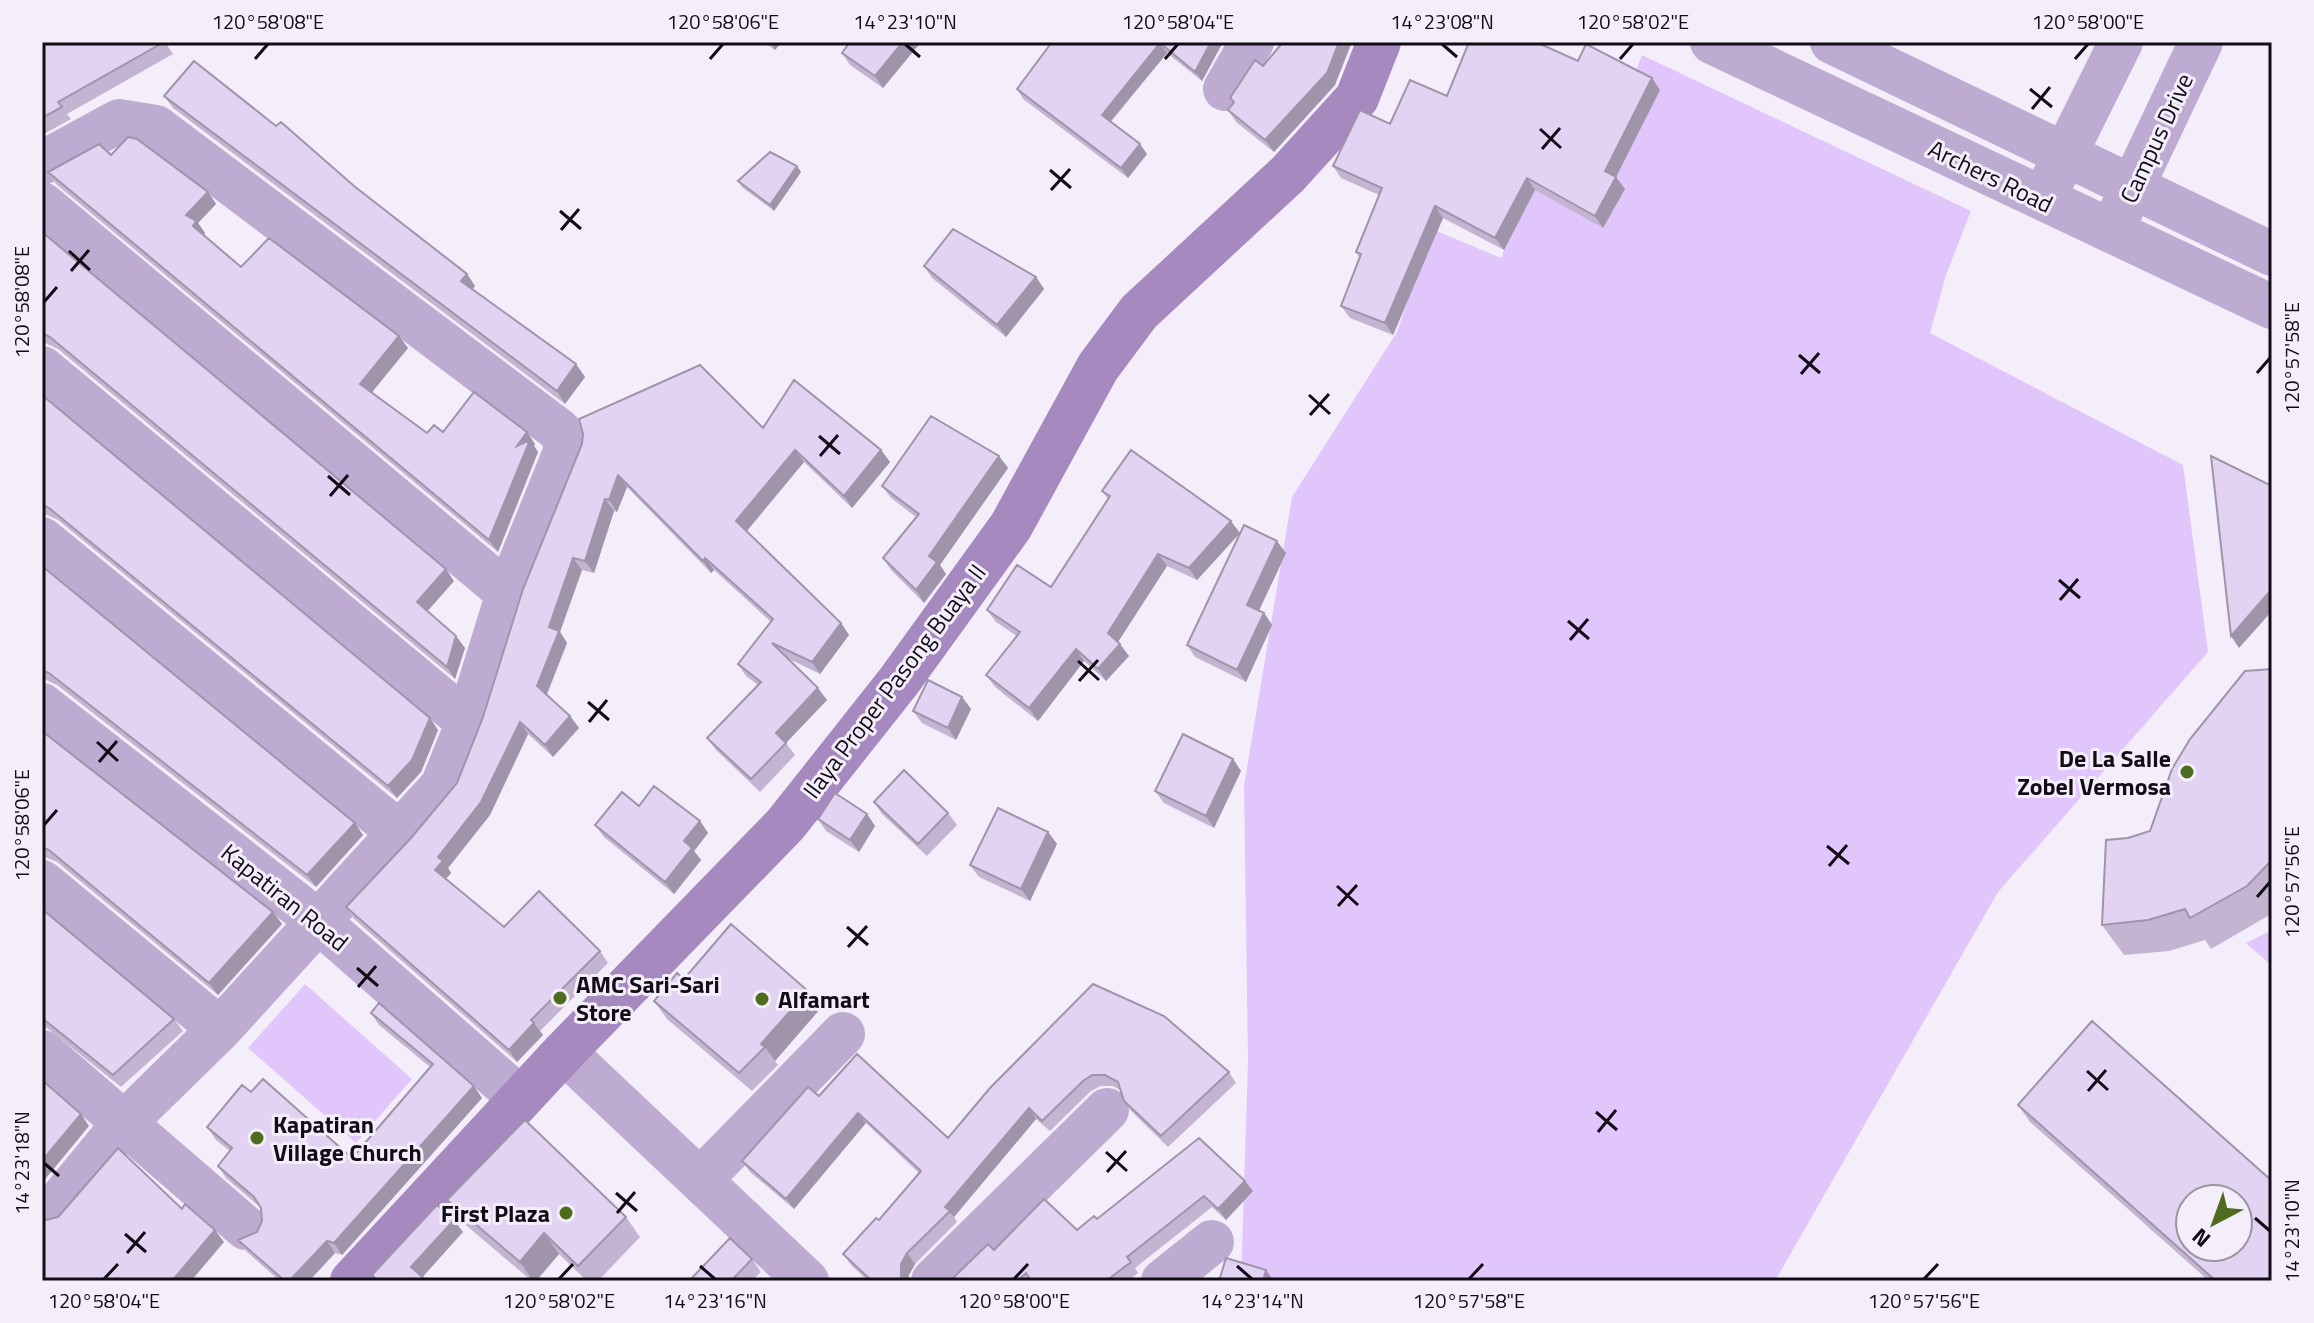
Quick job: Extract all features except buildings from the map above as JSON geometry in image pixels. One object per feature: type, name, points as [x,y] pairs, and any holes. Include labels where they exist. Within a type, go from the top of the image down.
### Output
[{"type":"street","points":[[1225,89],[1252,42]]},
{"type":"street","name":"Ilaya Proper Pasong Buaya II","points":[[352,1281],[520,1098],[785,825],[899,681],[1011,526],[1105,357],[1139,312],[1288,174],[1357,98],[1379,42]]},
{"type":"street","name":"Archers Road","points":[[1712,42],[2042,201],[2272,307]]},
{"type":"street","points":[[1832,42],[2272,254]]},
{"type":"street","points":[[2042,201],[2121,42]]},
{"type":"street","name":"Campus Drive","points":[[2111,233],[2201,42]]},
{"type":"street","points":[[42,163],[119,121],[156,127],[560,431],[566,439],[565,456],[508,593],[468,722],[442,786],[220,1029],[125,1122],[56,1206],[46,1210],[42,1208]]},
{"type":"street","points":[[42,204],[508,593]]},
{"type":"street","points":[[42,368],[468,722]]},
{"type":"street","points":[[42,539],[401,834]]},
{"type":"street","name":"Kapatiran Road","points":[[42,705],[318,921],[520,1098]]},
{"type":"street","points":[[42,882],[220,1029]]},
{"type":"street","points":[[700,1180],[843,1034]]},
{"type":"street","points":[[42,1052],[246,1228]]},
{"type":"street","points":[[564,1052],[807,1281]]},
{"type":"street","points":[[933,1281],[1107,1110]]},
{"type":"street","points":[[1163,1281],[1212,1242]]},
{"type":"shaded area","points":[[1642,55],[1971,211],[1946,275],[1930,333],[2183,465],[2208,652],[1998,892],[1775,1281],[1241,1281],[1248,1062],[1244,786],[1292,497],[1397,332],[1432,229],[1501,258],[1539,160],[1592,181]]},
{"type":"shaded area","points":[[2272,930],[2272,966],[2246,943]]},
{"type":"shaded area","points":[[305,984],[412,1079],[356,1143],[248,1048]]},
{"type":"place","name":"De La Salle Zobel Vermosa","points":[[2187,772]]},
{"type":"place","name":"AMC Sari-Sari Store","points":[[560,998]]},
{"type":"place","name":"Alfamart","points":[[762,999]]},
{"type":"place","name":"Kapatiran Village Church","points":[[257,1138]]},
{"type":"place","name":"First Plaza","points":[[566,1213]]}]
